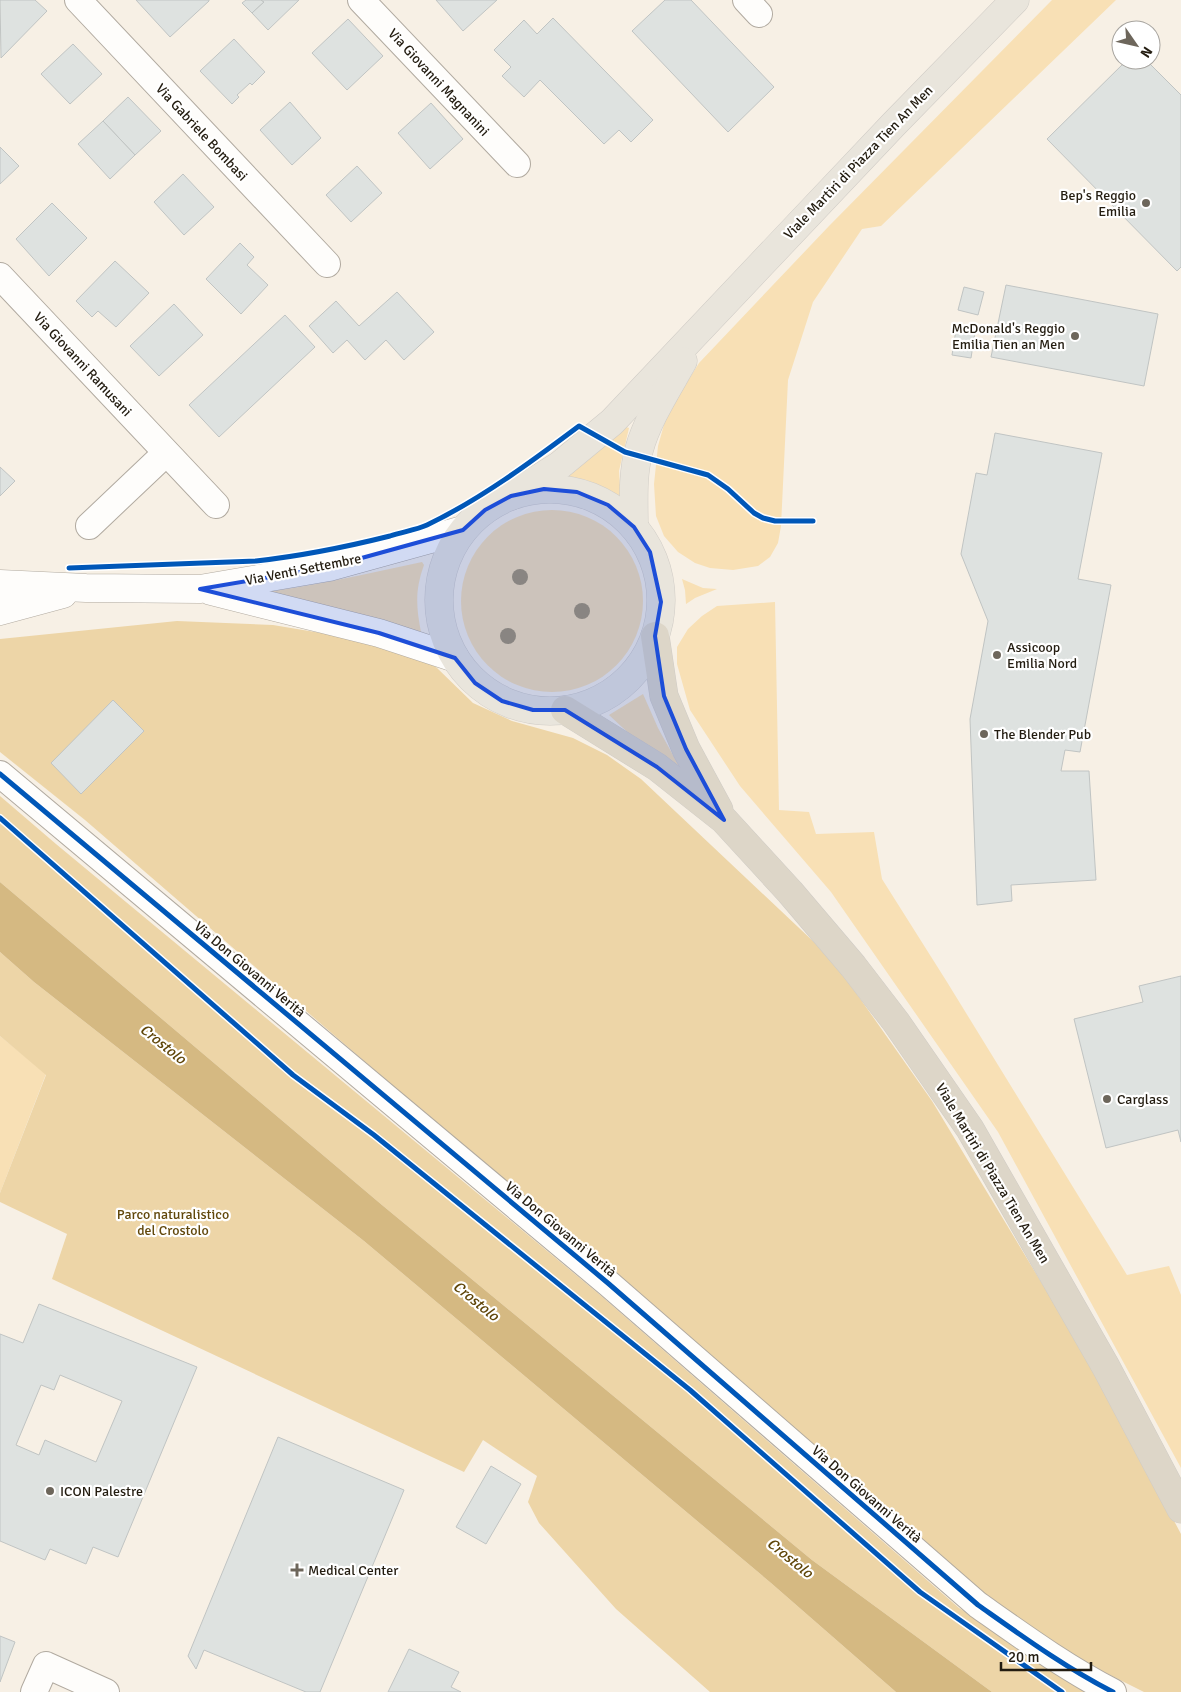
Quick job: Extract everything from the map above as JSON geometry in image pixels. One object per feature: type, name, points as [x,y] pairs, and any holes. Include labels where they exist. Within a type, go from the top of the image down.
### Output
[{"type":"highway","name":"Viale Martiri di Piazza Tien An Men","points":[[655,636],[664,696],[686,749],[724,820]]},
{"type":"highway","name":"Viale Martiri di Piazza Tien An Men","points":[[565,710],[657,766],[724,820],[790,892],[853,966],[896,1022],[970,1129],[1106,1367],[1181,1509]]},
{"type":"main road","name":"Viale Martiri di Piazza Tien An Men","points":[[511,496],[544,489],[577,492],[608,505],[634,527],[650,552],[658,576],[661,602],[655,636],[641,663],[620,686],[594,702],[565,710],[533,710],[502,701],[476,683],[455,658],[442,627],[439,593],[446,560],[463,530],[485,510],[560,465],[612,422],[887,131],[1014,0]]},
{"type":"main road","name":"Viale Martiri di Piazza Tien An Men","points":[[634,527],[634,493],[639,450],[657,409],[703,325]]},
{"type":"main road","name":"Via Venti Settembre","points":[[0,584],[86,588],[200,589],[329,567],[463,530]]},
{"type":"main road","name":"Via Venti Settembre","points":[[0,611],[86,588]]},
{"type":"main road","name":"Via Venti Settembre","points":[[200,589],[379,633],[455,658]]},
{"type":"street","name":"Via Gabriele Bombasi","points":[[78,0],[326,264]]},
{"type":"street","name":"Via Giovanni Magnanini","points":[[361,0],[516,164]]},
{"type":"street","name":"Via Giovanni Ramusani","points":[[0,276],[216,505]]},
{"type":"street","points":[[89,526],[166,453]]},
{"type":"street","name":"Via Don Giovanni Verità","points":[[0,774],[609,1284],[978,1606],[1032,1644],[1114,1692]]},
{"type":"street","points":[[34,1692],[46,1665],[106,1692]]},
{"type":"highlighted area","points":[[544,489],[577,492],[608,505],[634,527],[650,552],[661,602],[655,636],[664,696],[686,749],[724,820],[657,767],[565,710],[533,710],[502,701],[475,683],[455,658],[379,633],[200,589],[329,567],[463,530],[485,510],[511,496]]},
{"type":"shaded area","points":[[1052,0],[1116,0],[881,226],[862,229],[813,302],[788,380],[781,526],[778,543],[770,557],[758,566],[733,570],[710,568],[695,563],[678,552],[664,536],[656,516],[654,484],[658,446],[667,414],[699,363],[829,226]]},
{"type":"shaded area","points":[[626,427],[629,428],[619,471],[621,500],[587,483],[554,479]]},
{"type":"shaded area","points":[[552,510],[570,512],[587,517],[616,537],[636,566],[641,583],[643,601],[641,619],[636,636],[616,665],[587,685],[570,690],[552,692],[534,690],[517,685],[488,665],[468,636],[463,619],[461,601],[463,583],[468,566],[488,537],[517,517],[534,512]]},
{"type":"shaded area","points":[[422,562],[424,565],[417,598],[421,632],[310,603],[245,594],[312,585]]},
{"type":"shaded area","points":[[682,579],[703,588],[717,589],[686,604]]},
{"type":"shaded area","points":[[775,602],[779,810],[809,812],[816,834],[874,832],[882,879],[1127,1275],[1169,1266],[1181,1295],[1181,1468],[998,1132],[831,892],[740,786],[690,710],[677,664],[677,647],[688,629],[717,606]]},
{"type":"shaded area","points":[[643,694],[658,728],[683,773],[636,740],[609,715]]},
{"type":"shaded area","points":[[0,1036],[46,1074],[0,1193]]},
{"type":"green space","points":[[177,621],[273,625],[394,647],[436,667],[473,703],[512,721],[573,738],[607,755],[641,779],[833,960],[932,1101],[1093,1368],[1181,1534],[1181,1692],[1144,1692],[1086,1663],[973,1587],[85,820],[0,752],[0,639]]},
{"type":"green space","points":[[0,796],[599,1294],[959,1608],[1101,1692],[992,1692],[812,1560],[382,1205],[0,882]]},
{"type":"green space","name":"Parco naturalistico del Crostolo","points":[[0,952],[34,982],[364,1241],[771,1583],[896,1692],[710,1692],[616,1609],[539,1523],[528,1502],[537,1476],[483,1440],[464,1472],[52,1279],[67,1234],[0,1202],[0,1193],[46,1075],[0,1036]]},
{"type":"water","name":"Crostolo","points":[[0,882],[382,1205],[812,1560],[992,1692],[896,1692],[771,1583],[364,1241],[34,982],[0,952]]},
{"type":"building","points":[[0,0],[35,0],[47,11],[1,58]]},
{"type":"building","points":[[136,0],[209,0],[209,1],[170,37]]},
{"type":"building","points":[[246,0],[261,0],[264,2],[252,13],[242,3]]},
{"type":"building","points":[[261,0],[299,0],[268,30],[252,13],[264,2]]},
{"type":"building","points":[[436,0],[497,0],[463,31]]},
{"type":"building","points":[[665,0],[691,0],[774,87],[728,132],[632,31]]},
{"type":"building","points":[[553,18],[653,120],[631,142],[619,130],[604,144],[540,80],[524,97],[502,76],[511,67],[494,50],[524,20],[537,34]]},
{"type":"building","points":[[348,19],[383,56],[347,90],[312,53]]},
{"type":"building","points":[[234,39],[265,72],[252,85],[250,83],[237,95],[239,97],[232,104],[200,71]]},
{"type":"building","points":[[73,44],[102,74],[70,104],[41,74]]},
{"type":"building","name":"Bep's Reggio Emilia","points":[[1117,70],[1156,70],[1181,95],[1181,267],[1177,271],[1047,139]]},
{"type":"building","points":[[128,97],[161,131],[135,155],[103,121]]},
{"type":"building","points":[[290,102],[321,138],[292,165],[260,130]]},
{"type":"building","points":[[431,103],[463,139],[430,169],[398,133]]},
{"type":"building","points":[[103,121],[135,155],[110,179],[78,144]]},
{"type":"building","points":[[0,147],[19,166],[0,184]]},
{"type":"building","points":[[357,166],[382,193],[351,222],[326,195]]},
{"type":"building","points":[[183,174],[214,207],[184,235],[154,202]]},
{"type":"building","points":[[52,203],[87,238],[49,276],[16,239]]},
{"type":"building","points":[[240,243],[254,257],[247,265],[268,285],[241,314],[206,279]]},
{"type":"building","points":[[115,261],[149,293],[116,327],[98,311],[92,317],[76,301]]},
{"type":"building","name":"McDonald's Reggio Emilia Tien an Men","points":[[1006,285],[1158,314],[1144,386],[991,357]]},
{"type":"building","points":[[964,287],[984,292],[978,315],[958,310]]},
{"type":"building","points":[[397,292],[434,332],[404,360],[386,340],[365,360],[347,340],[333,353],[309,326],[336,301],[359,326]]},
{"type":"building","points":[[174,304],[203,335],[159,376],[130,346]]},
{"type":"building","points":[[285,315],[315,347],[219,437],[189,405]]},
{"type":"building","points":[[956,330],[975,332],[971,358],[952,355]]},
{"type":"building","points":[[995,433],[1102,453],[1078,579],[1111,585],[1080,752],[1065,750],[1061,771],[1089,771],[1096,880],[1011,885],[1012,901],[977,905],[970,719],[988,621],[961,554],[976,473],[987,475]]},
{"type":"building","points":[[0,467],[15,481],[0,496]]},
{"type":"building","points":[[113,700],[144,731],[81,794],[51,763]]},
{"type":"building","points":[[1181,976],[1181,1142],[1178,1130],[1106,1148],[1074,1019],[1143,1002],[1139,986]]},
{"type":"building","points":[[39,1304],[197,1367],[118,1557],[93,1547],[86,1564],[50,1549],[45,1560],[0,1541],[0,1334],[23,1343]],"holes":[[[60,1375],[122,1401],[96,1462],[45,1440],[39,1455],[16,1445],[41,1385],[54,1390]]]},
{"type":"building","name":"Medical Center","points":[[278,1437],[404,1490],[320,1692],[306,1692],[204,1650],[196,1669],[188,1656]]},
{"type":"building","points":[[491,1466],[521,1484],[486,1544],[456,1527]]},
{"type":"building","points":[[0,1636],[15,1642],[0,1682]]},
{"type":"building","points":[[409,1649],[459,1672],[451,1687],[461,1692],[388,1692]]},
{"type":"cycle path","points":[[69,568],[256,561],[290,557],[414,530],[467,504],[579,426],[625,452],[708,475],[728,489],[754,513],[763,518],[775,521],[813,521]]},
{"type":"cycle path","points":[[0,774],[609,1284],[978,1605],[1061,1662],[1113,1692]]},
{"type":"cycle path","points":[[0,818],[293,1075],[374,1135],[690,1390],[920,1592],[1062,1692]]},
{"type":"place","name":"Bep's Reggio Emilia","points":[[1146,203]]},
{"type":"place","name":"McDonald's Reggio Emilia Tien an Men","points":[[1075,336]]},
{"type":"place","name":"Assicoop Emilia Nord","points":[[997,655]]},
{"type":"place","name":"The Blender Pub","points":[[984,734]]},
{"type":"place","name":"Carglass","points":[[1107,1099]]},
{"type":"place","name":"ICON Palestre","points":[[50,1491]]},
{"type":"place","name":"Medical Center","points":[[297,1570]]}]
